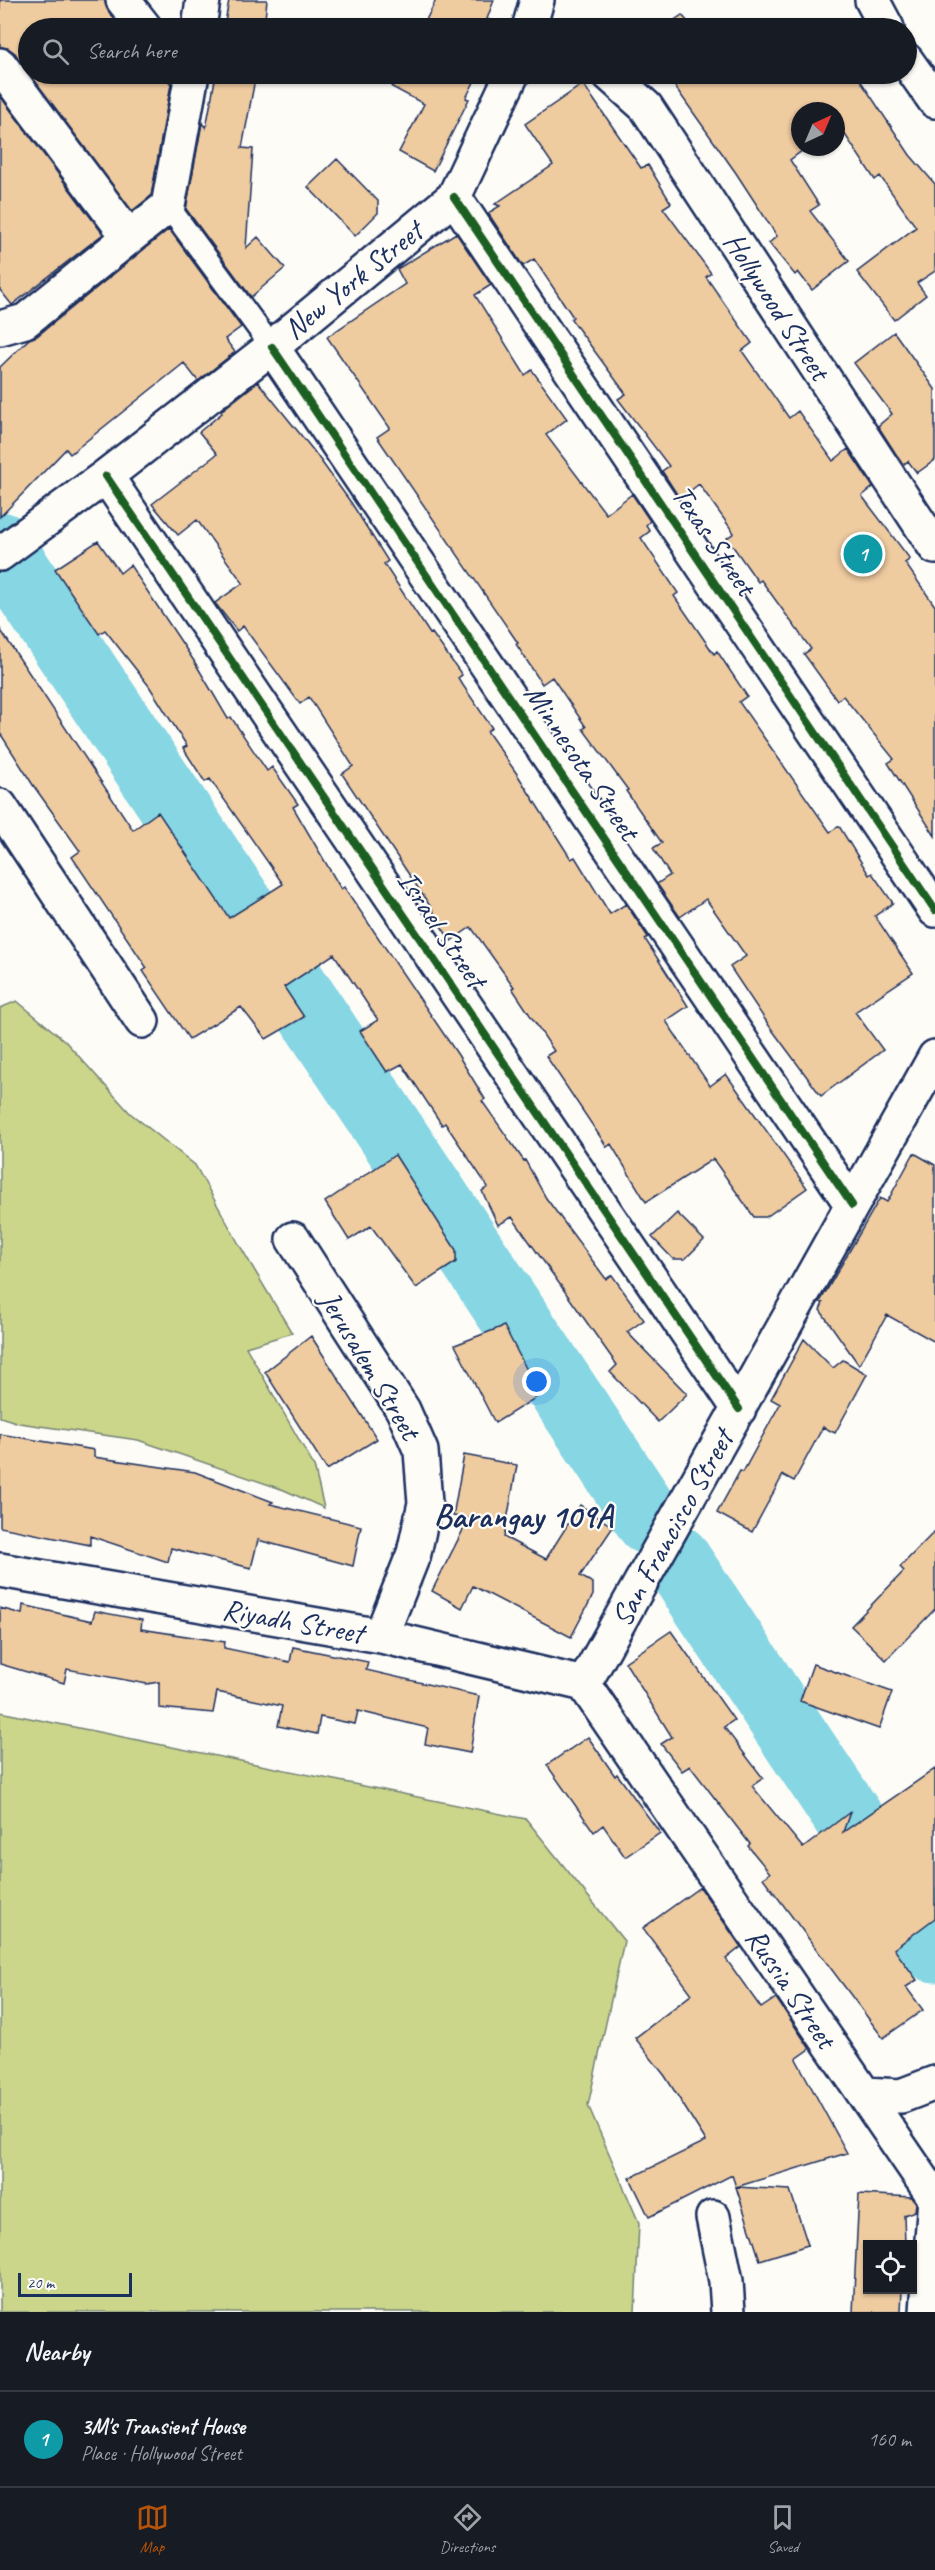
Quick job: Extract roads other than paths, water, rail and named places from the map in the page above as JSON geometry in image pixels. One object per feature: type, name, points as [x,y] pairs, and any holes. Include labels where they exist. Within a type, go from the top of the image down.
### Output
[{"type":"street","points":[[123,0],[137,18]]},
{"type":"street","points":[[200,18],[203,0]]},
{"type":"street","points":[[532,18],[537,0]]},
{"type":"street","points":[[872,0],[882,18]]},
{"type":"street","points":[[0,65],[128,236]]},
{"type":"street","points":[[917,75],[935,100]]},
{"type":"street","points":[[0,328],[25,321],[168,206],[186,84]]},
{"type":"street","name":"New York Street","points":[[8,548],[106,476],[272,347],[454,197],[507,84]]},
{"type":"street","name":"Hollywood Street","points":[[620,84],[646,107],[935,548]]},
{"type":"street","name":"Texas Street","points":[[454,197],[935,910]]},
{"type":"street","name":"Minnesota Street","points":[[272,347],[852,1205]]},
{"type":"street","name":"Israel Street","points":[[106,476],[739,1408]]},
{"type":"street","points":[[0,806],[142,1021]]},
{"type":"street","name":"San Francisco Street","points":[[584,1684],[935,1057]]},
{"type":"street","name":"Jerusalem Street","points":[[293,1239],[403,1410],[421,1451],[426,1503],[414,1553],[381,1636]]},
{"type":"street","name":"Riyadh Street","points":[[0,1570],[381,1636],[584,1684]]},
{"type":"street","name":"Russia Street","points":[[584,1684],[935,2197],[927,2312]]},
{"type":"street","points":[[864,2094],[901,2096],[935,2083]]},
{"type":"street","points":[[713,2217],[726,2281],[728,2312]]},
{"type":"lane","points":[[168,206],[272,347]]},
{"type":"waterway","points":[[0,546],[650,1521]]},
{"type":"waterway","points":[[676,1559],[935,1948]]},
{"type":"place","name":"3M's Transient House","points":[[863,554]]},
{"type":"district","name":"Barangay 109A","points":[[523,1516]]}]
